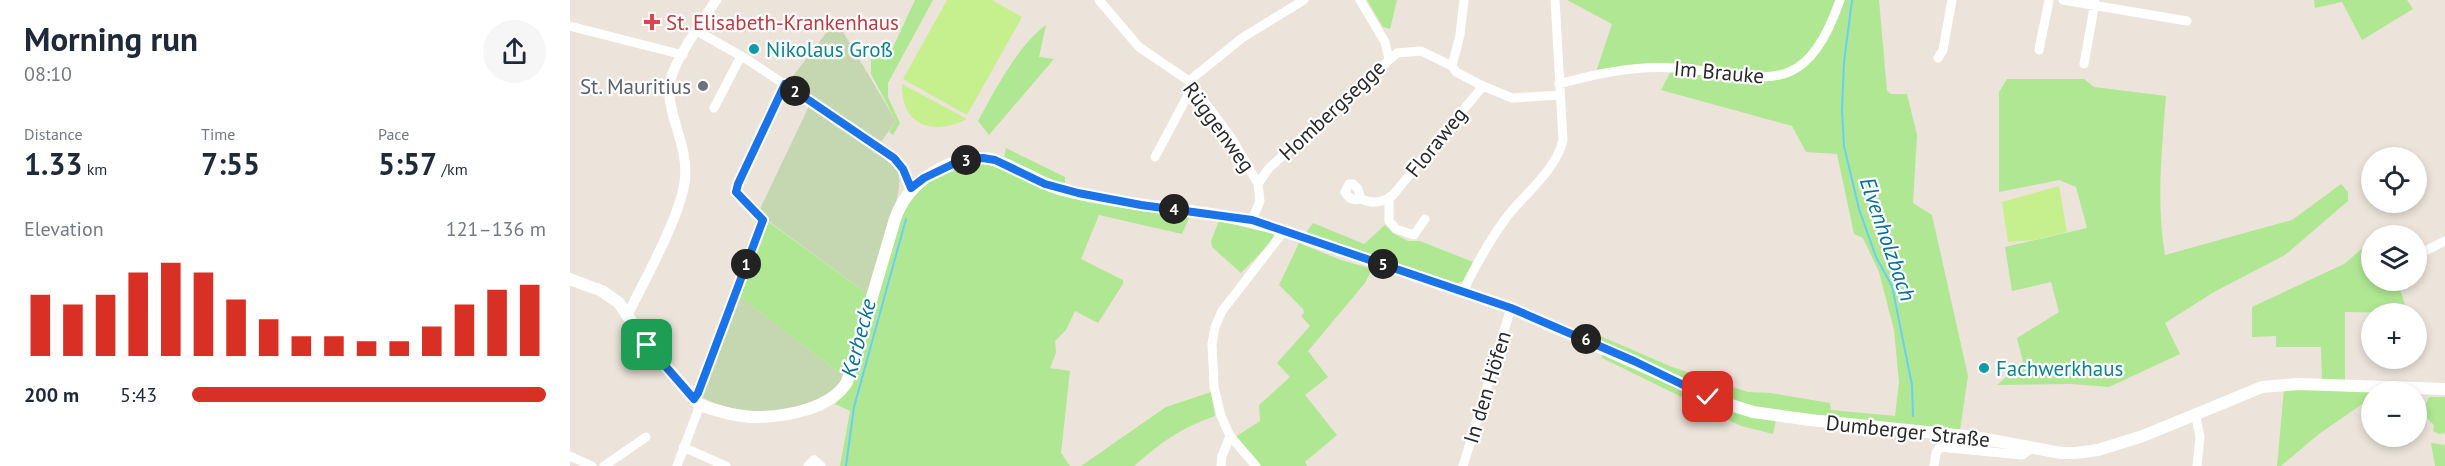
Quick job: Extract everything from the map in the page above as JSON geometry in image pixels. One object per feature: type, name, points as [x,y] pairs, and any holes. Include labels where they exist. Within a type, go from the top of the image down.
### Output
[{"type":"main road","name":"Dumberger Straße","points":[[911,188],[924,178],[967,159],[995,160],[1045,184],[1078,193],[1141,205],[1252,220],[1511,308],[1634,361],[1708,397],[1753,412],[1858,426],[1975,437],[2061,453],[2098,450],[2143,436],[2245,393],[2280,385],[2445,389]]},
{"type":"main road","points":[[570,279],[602,291],[619,303],[628,314],[635,330],[697,402],[711,409],[755,417],[812,408],[830,400],[847,382],[898,210],[911,188]]},
{"type":"street","points":[[628,314],[675,214],[682,193],[685,156],[669,90],[671,78],[682,55],[716,0]]},
{"type":"street","name":"Rüggenweg","points":[[1099,0],[1139,47],[1191,85],[1232,139],[1258,184]]},
{"type":"street","points":[[1155,157],[1191,85],[1242,38],[1304,0]]},
{"type":"street","name":"Hombergsegge","points":[[1258,184],[1269,168],[1389,59],[1385,42],[1360,0]]},
{"type":"street","points":[[1452,66],[1460,35],[1464,0]]},
{"type":"street","points":[[1463,291],[1477,262],[1504,221],[1561,150],[1563,140],[1555,0]]},
{"type":"street","name":"Im Brauke","points":[[1559,84],[1598,74],[1664,68],[1742,78],[1772,77],[1784,74],[1795,70],[1813,54],[1831,27],[1840,0]]},
{"type":"street","points":[[1938,58],[1943,50],[1952,0]]},
{"type":"street","points":[[2039,50],[2049,0]]},
{"type":"street","points":[[2063,0],[2095,3],[2182,20],[2181,8]]},
{"type":"street","points":[[2084,64],[2095,3]]},
{"type":"street","points":[[570,26],[682,55]]},
{"type":"street","points":[[697,31],[785,84],[894,158],[903,169],[911,188]]},
{"type":"street","points":[[1389,59],[1397,53],[1414,50],[1452,66],[1456,72],[1512,98],[1560,94]]},
{"type":"street","points":[[714,108],[742,57]]},
{"type":"street","points":[[677,466],[698,393],[763,220],[736,192],[738,184],[785,84]]},
{"type":"street","name":"Floraweg","points":[[1389,198],[1483,86]]},
{"type":"street","points":[[1252,220],[1260,201],[1258,184]]},
{"type":"street","points":[[1360,199],[1370,203],[1389,198]]},
{"type":"street","points":[[1389,198],[1389,221],[1396,229],[1414,235],[1425,219]]},
{"type":"street","points":[[1256,466],[1230,436],[1221,416],[1214,387],[1212,344],[1215,327],[1222,311],[1284,231]]},
{"type":"street","points":[[2427,250],[2445,241]]},
{"type":"street","name":"In den Höfen","points":[[1463,466],[1511,308]]},
{"type":"street","points":[[2195,413],[2200,437],[2197,466]]},
{"type":"street","points":[[1221,466],[1222,456],[1230,436]]},
{"type":"street","points":[[604,466],[646,437]]},
{"type":"street","points":[[683,447],[726,466]]},
{"type":"street","name":"Dumberger Straße","points":[[1934,466],[1936,453],[1940,447],[2022,455],[2032,448]]},
{"type":"street","points":[[570,456],[592,466]]},
{"type":"street","points":[[808,466],[814,460],[820,466]]},
{"type":"green space","points":[[915,0],[933,0],[888,83],[888,97],[900,123],[893,135],[889,132],[896,121],[871,74],[871,54],[887,60]]},
{"type":"green space","points":[[947,0],[992,0],[1022,17],[967,115],[903,79]]},
{"type":"green space","points":[[1367,0],[1397,0],[1390,29],[1383,27]]},
{"type":"green space","points":[[1567,0],[1839,0],[1830,26],[1796,68],[1772,76],[1715,71],[1596,72],[1612,24]]},
{"type":"green space","points":[[1842,0],[1879,0],[1887,91],[1891,94],[1907,94],[1917,135],[1913,203],[1932,215],[1968,376],[1960,430],[1753,410],[1590,337],[1591,332],[1672,367],[1748,392],[1771,393],[1830,403],[1831,410],[1895,416],[1899,382],[1894,330],[1879,272],[1863,238],[1854,234],[1837,154],[1806,152],[1792,126],[1661,90],[1671,71],[1746,81],[1772,80],[1797,71]]},
{"type":"green space","points":[[2314,0],[2407,0],[2413,9],[2362,40],[2342,2],[2315,8]]},
{"type":"green space","points":[[836,20],[896,121],[881,142],[789,81]]},
{"type":"green space","points":[[1046,25],[1039,57],[1054,59],[989,135],[978,121],[1017,56]]},
{"type":"green space","points":[[2007,79],[2084,79],[2094,87],[2166,96],[2160,196],[2165,255],[2292,220],[2341,184],[2348,192],[2348,201],[2285,255],[2214,292],[2165,323],[2180,354],[2109,387],[2072,384],[1997,385],[2023,362],[2017,338],[2059,312],[2051,282],[2012,291],[2005,247],[2087,228],[2076,187],[2059,180],[1999,192],[1999,92]]},
{"type":"green space","points":[[902,84],[967,119],[942,127],[921,124],[907,110]]},
{"type":"green space","points":[[810,104],[871,144],[892,162],[898,173],[897,198],[869,295],[767,220],[759,211]]},
{"type":"green space","points":[[1006,148],[1065,177],[1065,194],[1190,216],[1182,234],[1099,215],[1081,259],[1123,280],[1123,284],[1098,323],[1075,311],[1066,330],[1055,341],[1056,353],[1050,368],[1070,371],[1061,453],[1070,466],[840,466],[850,411],[835,404],[851,384],[904,208],[923,187],[934,178],[947,172],[974,164],[1002,168]]},
{"type":"green space","points":[[2059,186],[2067,232],[2034,240],[2008,242],[2002,202]]},
{"type":"green space","points":[[766,220],[869,295],[845,377],[738,295]]},
{"type":"green space","points":[[1219,221],[1270,233],[1274,235],[1273,240],[1241,273],[1212,247],[1211,241]]},
{"type":"green space","points":[[1313,223],[1364,244],[1385,225],[1393,233],[1408,241],[1420,241],[1473,262],[1465,280],[1457,284],[1306,233]]},
{"type":"green space","points":[[1299,243],[1341,260],[1372,269],[1365,283],[1308,351],[1328,377],[1305,395],[1337,435],[1305,462],[1307,466],[1260,466],[1235,437],[1260,421],[1259,405],[1290,377],[1277,363],[1310,326],[1301,316],[1304,313],[1303,309],[1279,285]]},
{"type":"green space","points":[[2361,250],[2361,291],[2400,291],[2405,303],[2361,303],[2361,312],[2345,312],[2345,383],[2322,379],[2321,347],[2276,347],[2276,336],[2252,337],[2252,307],[2344,264]]},
{"type":"green space","points":[[738,295],[845,377],[836,388],[819,399],[803,405],[767,411],[731,408],[700,396]]},
{"type":"green space","points":[[1601,347],[1708,397],[1777,415],[1773,434],[1741,426],[1602,358]]},
{"type":"green space","points":[[2284,389],[2361,392],[2361,405],[2319,434],[2281,466],[2277,466]]},
{"type":"green space","points":[[1211,392],[1215,416],[1172,436],[1134,466],[1081,466],[1166,407]]},
{"type":"green space","points":[[2429,397],[2445,397],[2445,433],[2439,434],[2433,431],[2434,425],[2427,418]]},
{"type":"green space","points":[[2431,443],[2445,445],[2445,466],[2435,466]]},
{"type":"waterway","name":"Elvenholzbach","points":[[1852,0],[1844,62],[1842,110],[1844,146],[1859,209],[1876,257],[1892,286],[1912,385],[1913,416]]},
{"type":"waterway","name":"Kerbecke","points":[[846,466],[854,407],[906,219]]},
{"type":"place","name":"St. Elisabeth-Krankenhaus","points":[[652,22]]},
{"type":"place","name":"Nikolaus Groß","points":[[754,49]]},
{"type":"place","name":"St. Mauritius","points":[[703,86]]},
{"type":"place","name":"Fachwerkhaus","points":[[1984,368]]},
{"type":"route","points":[[647,345],[694,399],[763,220],[736,192],[738,184],[785,84],[894,158],[903,169],[911,188],[924,178],[951,165],[967,159],[983,158],[995,160],[1060,189],[1141,205],[1252,220],[1511,308],[1634,361],[1708,397]]}]
